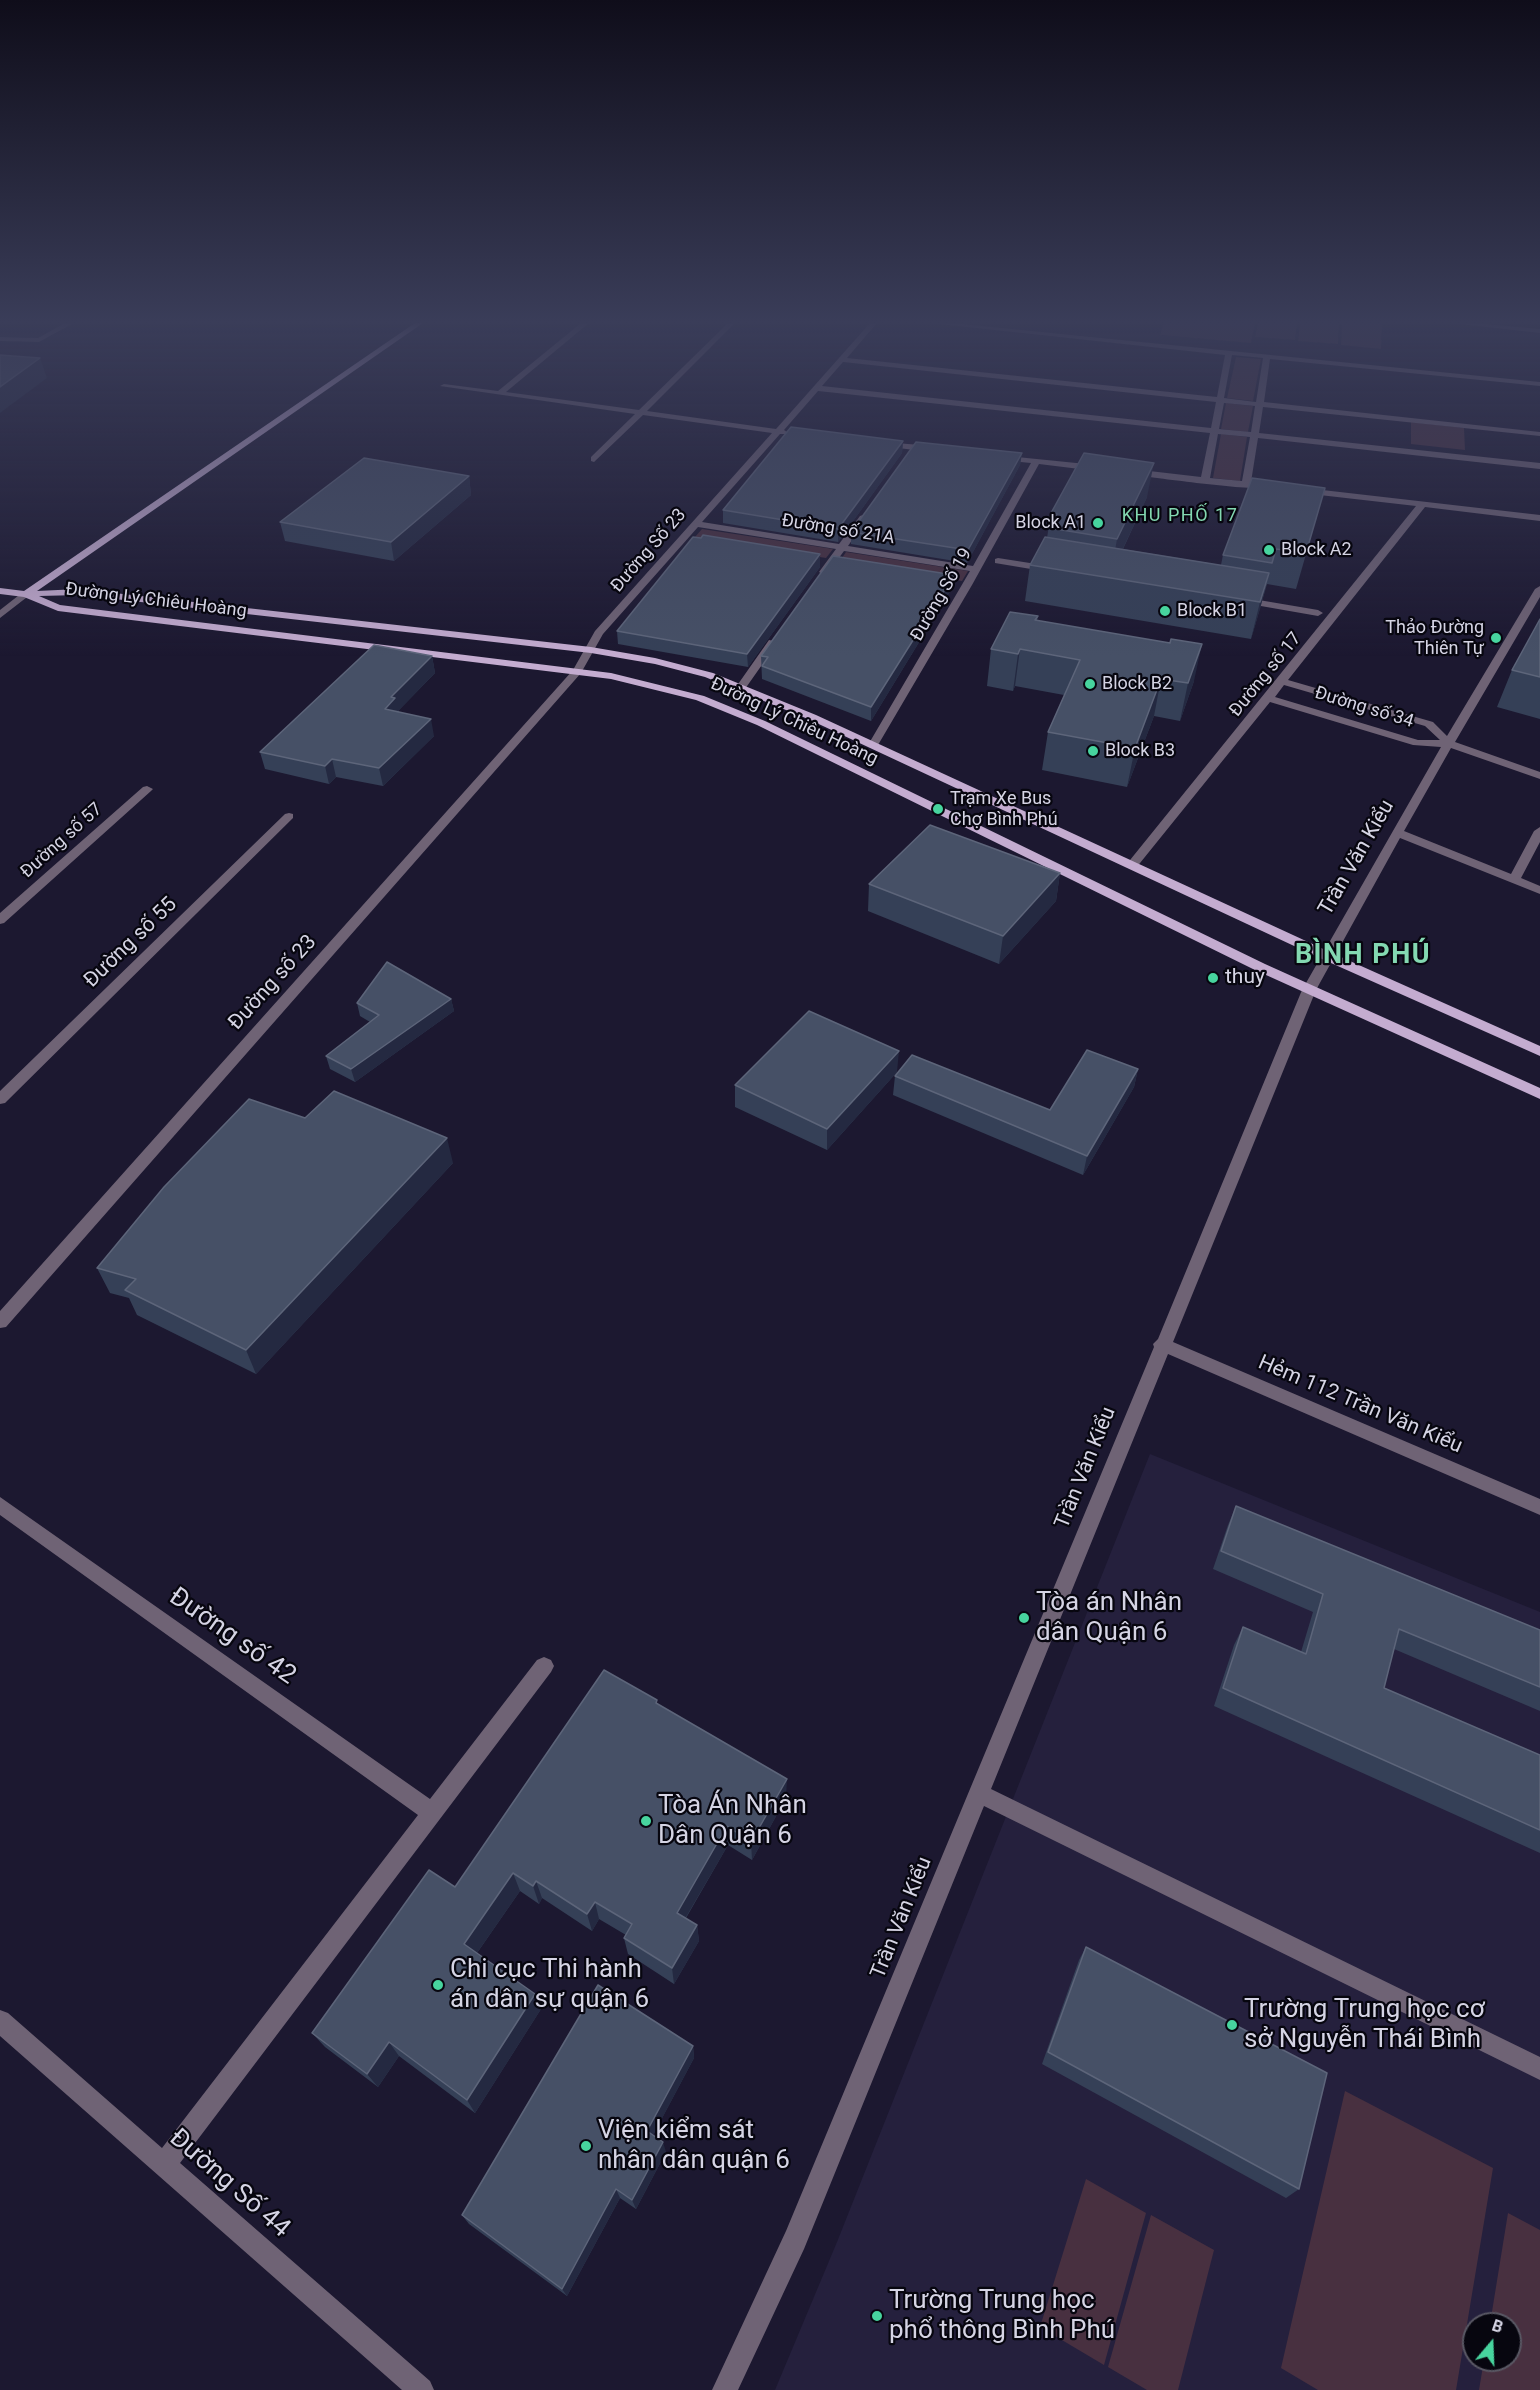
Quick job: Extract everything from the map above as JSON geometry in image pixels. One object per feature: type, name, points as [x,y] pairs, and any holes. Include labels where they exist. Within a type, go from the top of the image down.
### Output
[{"type":"main road","points":[[0,591],[26,594],[257,435]]},
{"type":"main road","name":"Đường Lý Chiêu Hoàng","points":[[26,594],[79,592],[591,650],[678,666],[741,687],[873,745],[1327,956],[1540,1051]]},
{"type":"main road","name":"Đường Lý Chiêu Hoàng","points":[[26,594],[58,608],[577,671],[660,686],[728,709],[1309,990],[1540,1094]]},
{"type":"street","points":[[594,459],[619,435]]},
{"type":"street","name":"Đường Số 23","points":[[577,671],[599,633],[774,435]]},
{"type":"street","points":[[1205,480],[1213,435]]},
{"type":"street","points":[[1249,435],[1540,466]]},
{"type":"street","points":[[1246,485],[1254,435]]},
{"type":"street","points":[[871,442],[944,450]]},
{"type":"street","points":[[906,456],[913,447]]},
{"type":"street","points":[[985,455],[1106,469]]},
{"type":"street","name":"Đường Số 19","points":[[873,745],[967,585],[1036,461]]},
{"type":"street","points":[[1117,470],[1281,489]]},
{"type":"street","points":[[1293,490],[1540,518]]},
{"type":"street","name":"Đường số 17","points":[[1132,865],[1422,505]]},
{"type":"street","points":[[817,582],[826,562],[842,548],[867,511]]},
{"type":"street","name":"Đường số 21A","points":[[695,524],[976,569]]},
{"type":"street","points":[[681,539],[692,541]]},
{"type":"street","points":[[998,561],[1056,570]]},
{"type":"street","name":"Đường số 21A","points":[[826,562],[843,565]]},
{"type":"street","points":[[956,583],[967,585]]},
{"type":"street","name":"Trần Văn Kiểu","points":[[725,2390],[795,2240],[1161,1344],[1309,990],[1540,589]]},
{"type":"street","points":[[0,615],[26,594]]},
{"type":"street","points":[[1231,598],[1318,613]]},
{"type":"street","points":[[741,687],[776,638]]},
{"type":"street","name":"Đường số 23","points":[[0,1322],[577,671]]},
{"type":"street","name":"Đường số 34","points":[[1282,681],[1429,724],[1450,744]]},
{"type":"street","name":"Đường số 34","points":[[1268,698],[1417,742],[1450,744],[1540,776]]},
{"type":"street","name":"Đường số 57","points":[[0,920],[147,789]]},
{"type":"street","name":"Đường số 55","points":[[0,1099],[289,816]]},
{"type":"street","points":[[1514,880],[1540,831]]},
{"type":"street","points":[[1398,833],[1540,890]]},
{"type":"street","name":"Hẻm 112 Trần Văn Kiểu","points":[[1161,1344],[1540,1507]]},
{"type":"street","name":"Đường số 42","points":[[0,1505],[432,1813]]},
{"type":"street","points":[[164,2165],[544,1666]]},
{"type":"street","points":[[978,1792],[1540,2069]]},
{"type":"street","name":"Đường Số 44","points":[[0,2020],[421,2390]]},
{"type":"shaded area","points":[[1221,435],[1247,437],[1240,481],[1213,478]]},
{"type":"shaded area","points":[[1411,435],[1464,435],[1465,450],[1411,444]]},
{"type":"shaded area","points":[[702,529],[833,549],[826,558],[695,537]]},
{"type":"shaded area","points":[[846,552],[968,571],[962,581],[840,561]]},
{"type":"shaded area","name":"Trường Trung học cơ sở Nguyễn Thái Bình","points":[[1150,1454],[1540,1612],[1540,2390],[775,2390],[837,2242]]},
{"type":"shaded area","points":[[1345,2091],[1493,2168],[1469,2312],[1462,2312],[1462,2354],[1456,2390],[1318,2390],[1281,2368]]},
{"type":"shaded area","points":[[1086,2179],[1146,2213],[1104,2365],[1040,2327]]},
{"type":"shaded area","points":[[1508,2213],[1540,2230],[1540,2390],[1479,2390],[1482,2372],[1522,2372],[1522,2312],[1492,2312]]},
{"type":"shaded area","points":[[1151,2215],[1214,2250],[1178,2390],[1147,2390],[1108,2367]]},
{"type":"building","points":[[785,435],[851,435],[903,441],[838,529],[723,510]]},
{"type":"building","points":[[916,442],[1022,453],[968,550],[851,532]]},
{"type":"building","points":[[1084,453],[1154,463],[1117,539],[1050,528],[1057,514],[1051,513]]},
{"type":"building","points":[[364,458],[469,476],[391,542],[280,522]]},
{"type":"building","points":[[1252,478],[1325,488],[1306,553],[1276,549],[1272,563],[1223,555]]},
{"type":"building","points":[[703,535],[820,554],[747,654],[617,631],[693,537],[701,538]]},
{"type":"building","points":[[1045,537],[1269,573],[1260,602],[1030,565]]},
{"type":"building","points":[[833,556],[954,575],[871,707],[762,666],[768,657],[761,656]]},
{"type":"building","points":[[1010,612],[1038,616],[1035,620],[1170,643],[1171,639],[1202,644],[1188,683],[1161,679],[1135,748],[1048,732],[1080,660],[1020,649],[1018,654],[991,649]]},
{"type":"building","points":[[1540,619],[1540,677],[1512,670]]},
{"type":"building","points":[[374,645],[432,656],[391,697],[395,698],[385,709],[431,719],[379,768],[332,759],[325,766],[260,752]]},
{"type":"building","points":[[930,825],[1060,873],[1003,936],[869,884]]},
{"type":"building","points":[[387,962],[451,999],[351,1069],[326,1056],[379,1015],[357,1003]]},
{"type":"building","points":[[809,1011],[899,1051],[827,1129],[735,1085]]},
{"type":"building","points":[[1087,1050],[1138,1069],[1087,1156],[895,1076],[912,1055],[1050,1110]]},
{"type":"building","points":[[334,1091],[447,1138],[246,1350],[125,1290],[136,1279],[97,1268],[164,1187],[249,1099],[305,1118]]},
{"type":"building","points":[[1236,1506],[1540,1630],[1540,1687],[1399,1629],[1384,1688],[1540,1755],[1540,1830],[1223,1688],[1243,1627],[1306,1654],[1323,1594],[1221,1551]]},
{"type":"building","points":[[604,1670],[787,1779],[751,1842],[727,1826],[677,1913],[697,1925],[672,1968],[624,1938],[632,1924],[595,1902],[587,1914],[536,1881],[533,1886],[513,1873],[464,1944],[535,1994],[467,2100],[389,2042],[367,2074],[312,2033],[429,1870],[455,1887]]},
{"type":"building","points":[[1086,1947],[1327,2073],[1299,2189],[1048,2052]]},
{"type":"building","name":"Viện kiểm sát nhân dân quận 6","points":[[598,1985],[693,2046],[647,2131],[663,2142],[632,2200],[616,2189],[562,2289],[462,2215]]},
{"type":"place","name":"Block A1","points":[[1098,523]]},
{"type":"place","name":"Block A2","points":[[1269,550]]},
{"type":"place","name":"Block B1","points":[[1165,611]]},
{"type":"place","name":"Thảo Đường Thiên Tự","points":[[1496,638]]},
{"type":"place","name":"Block B2","points":[[1090,684]]},
{"type":"place","name":"Block B3","points":[[1093,751]]},
{"type":"place","name":"Trạm Xe Bus Chợ Bình Phú","points":[[938,809]]},
{"type":"place","name":"thuy","points":[[1213,978]]},
{"type":"place","name":"Tòa án Nhân dân Quận 6","points":[[1024,1618]]},
{"type":"place","name":"Tòa Án Nhân Dân Quận 6","points":[[646,1821]]},
{"type":"place","name":"Chi cục Thi hành án dân sự quận 6","points":[[438,1985]]},
{"type":"place","name":"Trường Trung học cơ sở Nguyễn Thái Bình","points":[[1232,2025]]},
{"type":"place","name":"Viện kiểm sát nhân dân quận 6","points":[[586,2146]]},
{"type":"place","name":"Trường Trung học phổ thông Bình Phú","points":[[877,2316]]},
{"type":"district","name":"KHU PHỐ 17","points":[[1180,516]]},
{"type":"district","name":"BÌNH PHÚ","points":[[1363,956]]}]
